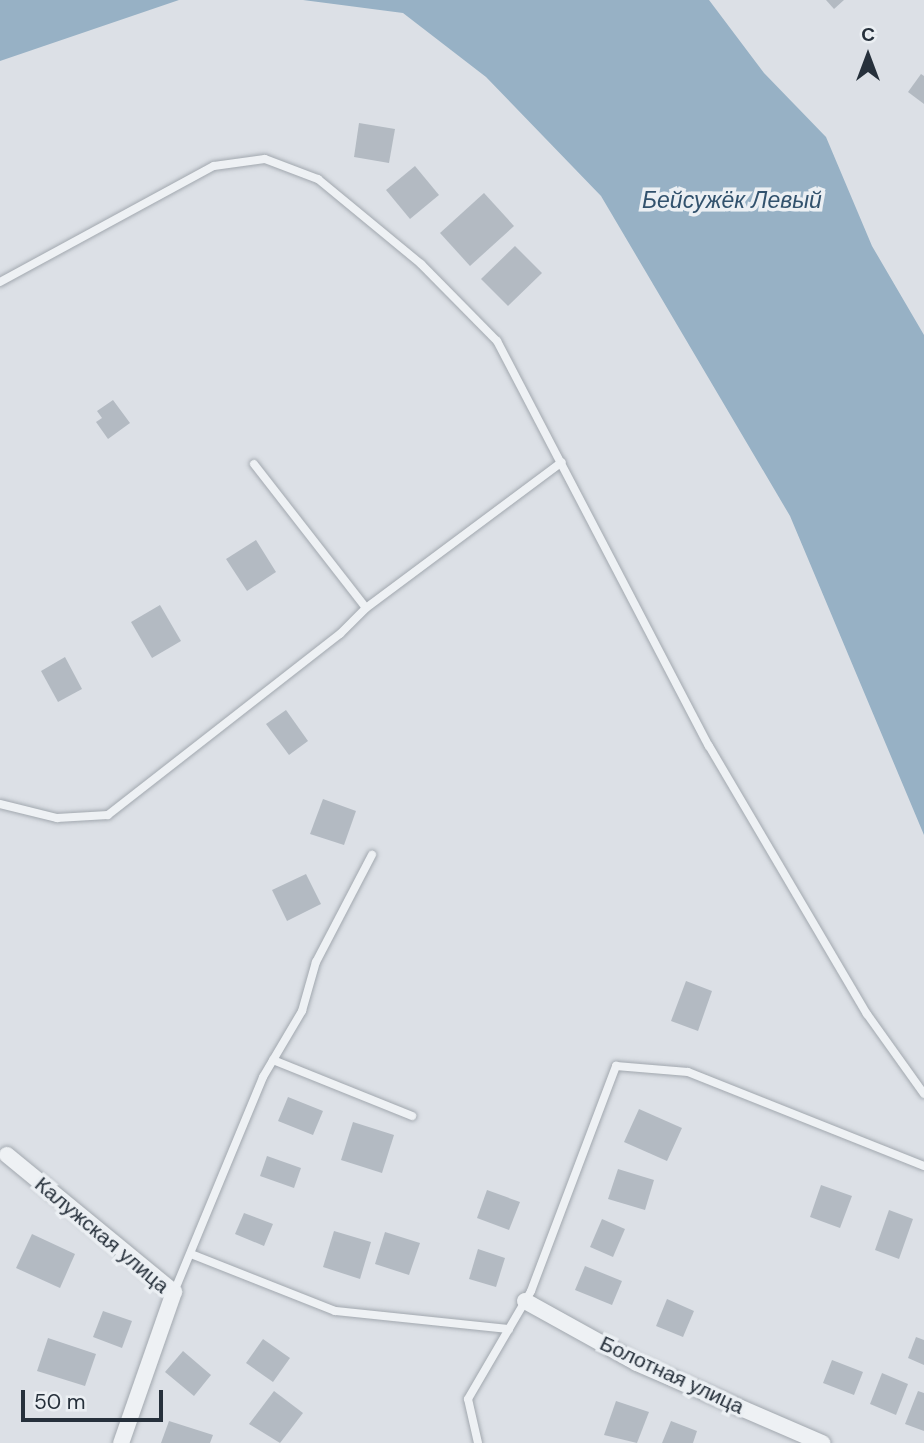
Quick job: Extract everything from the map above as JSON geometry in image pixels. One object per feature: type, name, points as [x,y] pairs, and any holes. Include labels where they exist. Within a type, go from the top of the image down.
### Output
[{"type":"street","name":"Калужская улица","points":[[7,1155],[174,1292],[121,1443]]},
{"type":"street","name":"Болотная улица","points":[[525,1301],[637,1363],[822,1443]]},
{"type":"lane","points":[[0,282],[214,166],[265,159],[318,179],[421,264],[497,341],[709,746],[867,1014],[924,1094]]},
{"type":"lane","points":[[0,804],[57,818],[108,815],[340,634],[366,608],[562,462]]},
{"type":"lane","points":[[254,464],[366,608]]},
{"type":"lane","points":[[174,1292],[273,1060],[302,1011],[316,962],[372,855]]},
{"type":"lane","points":[[273,1060],[412,1116]]},
{"type":"lane","points":[[478,1443],[468,1399],[525,1301],[616,1066],[688,1072],[924,1166]]},
{"type":"lane","points":[[191,1254],[335,1311],[509,1329]]},
{"type":"water","points":[[0,0],[179,0],[0,61]]},
{"type":"water","name":"Бейсужёк Левый","points":[[303,0],[709,0],[764,73],[826,137],[872,246],[924,335],[924,835],[790,516],[601,196],[486,77],[403,13]]},
{"type":"building","points":[[826,0],[844,0],[834,9]]},
{"type":"building","points":[[921,74],[924,76],[924,104],[908,92]]},
{"type":"building","points":[[359,123],[395,129],[389,163],[354,157]]},
{"type":"building","points":[[415,166],[439,195],[410,219],[386,190]]},
{"type":"building","points":[[484,193],[514,226],[470,266],[440,233]]},
{"type":"building","points":[[515,246],[542,273],[508,306],[481,279]]},
{"type":"building","points":[[113,400],[130,423],[108,439],[96,422],[102,418],[97,411]]},
{"type":"building","points":[[256,540],[276,572],[247,591],[226,559]]},
{"type":"building","points":[[160,605],[181,641],[152,658],[131,622]]},
{"type":"building","points":[[65,657],[82,689],[58,702],[41,671]]},
{"type":"building","points":[[286,710],[308,741],[289,755],[266,724]]},
{"type":"building","points":[[323,799],[356,811],[344,845],[310,834]]},
{"type":"building","points":[[306,874],[321,904],[287,921],[272,890]]},
{"type":"building","points":[[686,981],[712,991],[698,1031],[671,1021]]},
{"type":"building","points":[[288,1097],[323,1111],[313,1135],[278,1121]]},
{"type":"building","points":[[639,1109],[682,1128],[667,1161],[624,1142]]},
{"type":"building","points":[[353,1122],[394,1135],[382,1173],[341,1160]]},
{"type":"building","points":[[267,1156],[301,1168],[294,1188],[260,1176]]},
{"type":"building","points":[[618,1169],[654,1180],[645,1210],[608,1199]]},
{"type":"building","points":[[821,1185],[852,1196],[840,1228],[810,1217]]},
{"type":"building","points":[[487,1190],[520,1202],[509,1230],[477,1218]]},
{"type":"building","points":[[889,1210],[913,1219],[899,1259],[875,1250]]},
{"type":"building","points":[[244,1213],[273,1224],[264,1246],[235,1234]]},
{"type":"building","points":[[602,1219],[625,1229],[613,1257],[590,1247]]},
{"type":"building","points":[[334,1231],[371,1242],[360,1279],[323,1267]]},
{"type":"building","points":[[385,1232],[420,1243],[409,1275],[375,1264]]},
{"type":"building","points":[[32,1234],[75,1254],[60,1288],[16,1268]]},
{"type":"building","points":[[478,1249],[505,1258],[496,1287],[469,1279]]},
{"type":"building","points":[[585,1266],[622,1281],[612,1305],[575,1290]]},
{"type":"building","points":[[667,1299],[694,1311],[683,1337],[656,1326]]},
{"type":"building","points":[[103,1311],[132,1321],[122,1348],[93,1337]]},
{"type":"building","points":[[916,1337],[924,1340],[924,1365],[908,1358]]},
{"type":"building","points":[[48,1338],[96,1354],[85,1386],[37,1371]]},
{"type":"building","points":[[263,1339],[290,1358],[273,1382],[246,1363]]},
{"type":"building","points":[[183,1351],[211,1375],[194,1396],[165,1372]]},
{"type":"building","points":[[832,1360],[863,1372],[854,1395],[823,1383]]},
{"type":"building","points":[[882,1373],[908,1384],[896,1415],[870,1404]]},
{"type":"building","points":[[274,1391],[303,1413],[280,1443],[249,1424]]},
{"type":"building","points":[[918,1391],[924,1393],[924,1431],[905,1424]]},
{"type":"building","points":[[616,1401],[649,1412],[637,1443],[604,1435]]},
{"type":"building","points":[[169,1421],[213,1435],[210,1443],[161,1443]]},
{"type":"building","points":[[671,1421],[697,1431],[693,1443],[662,1443]]}]
